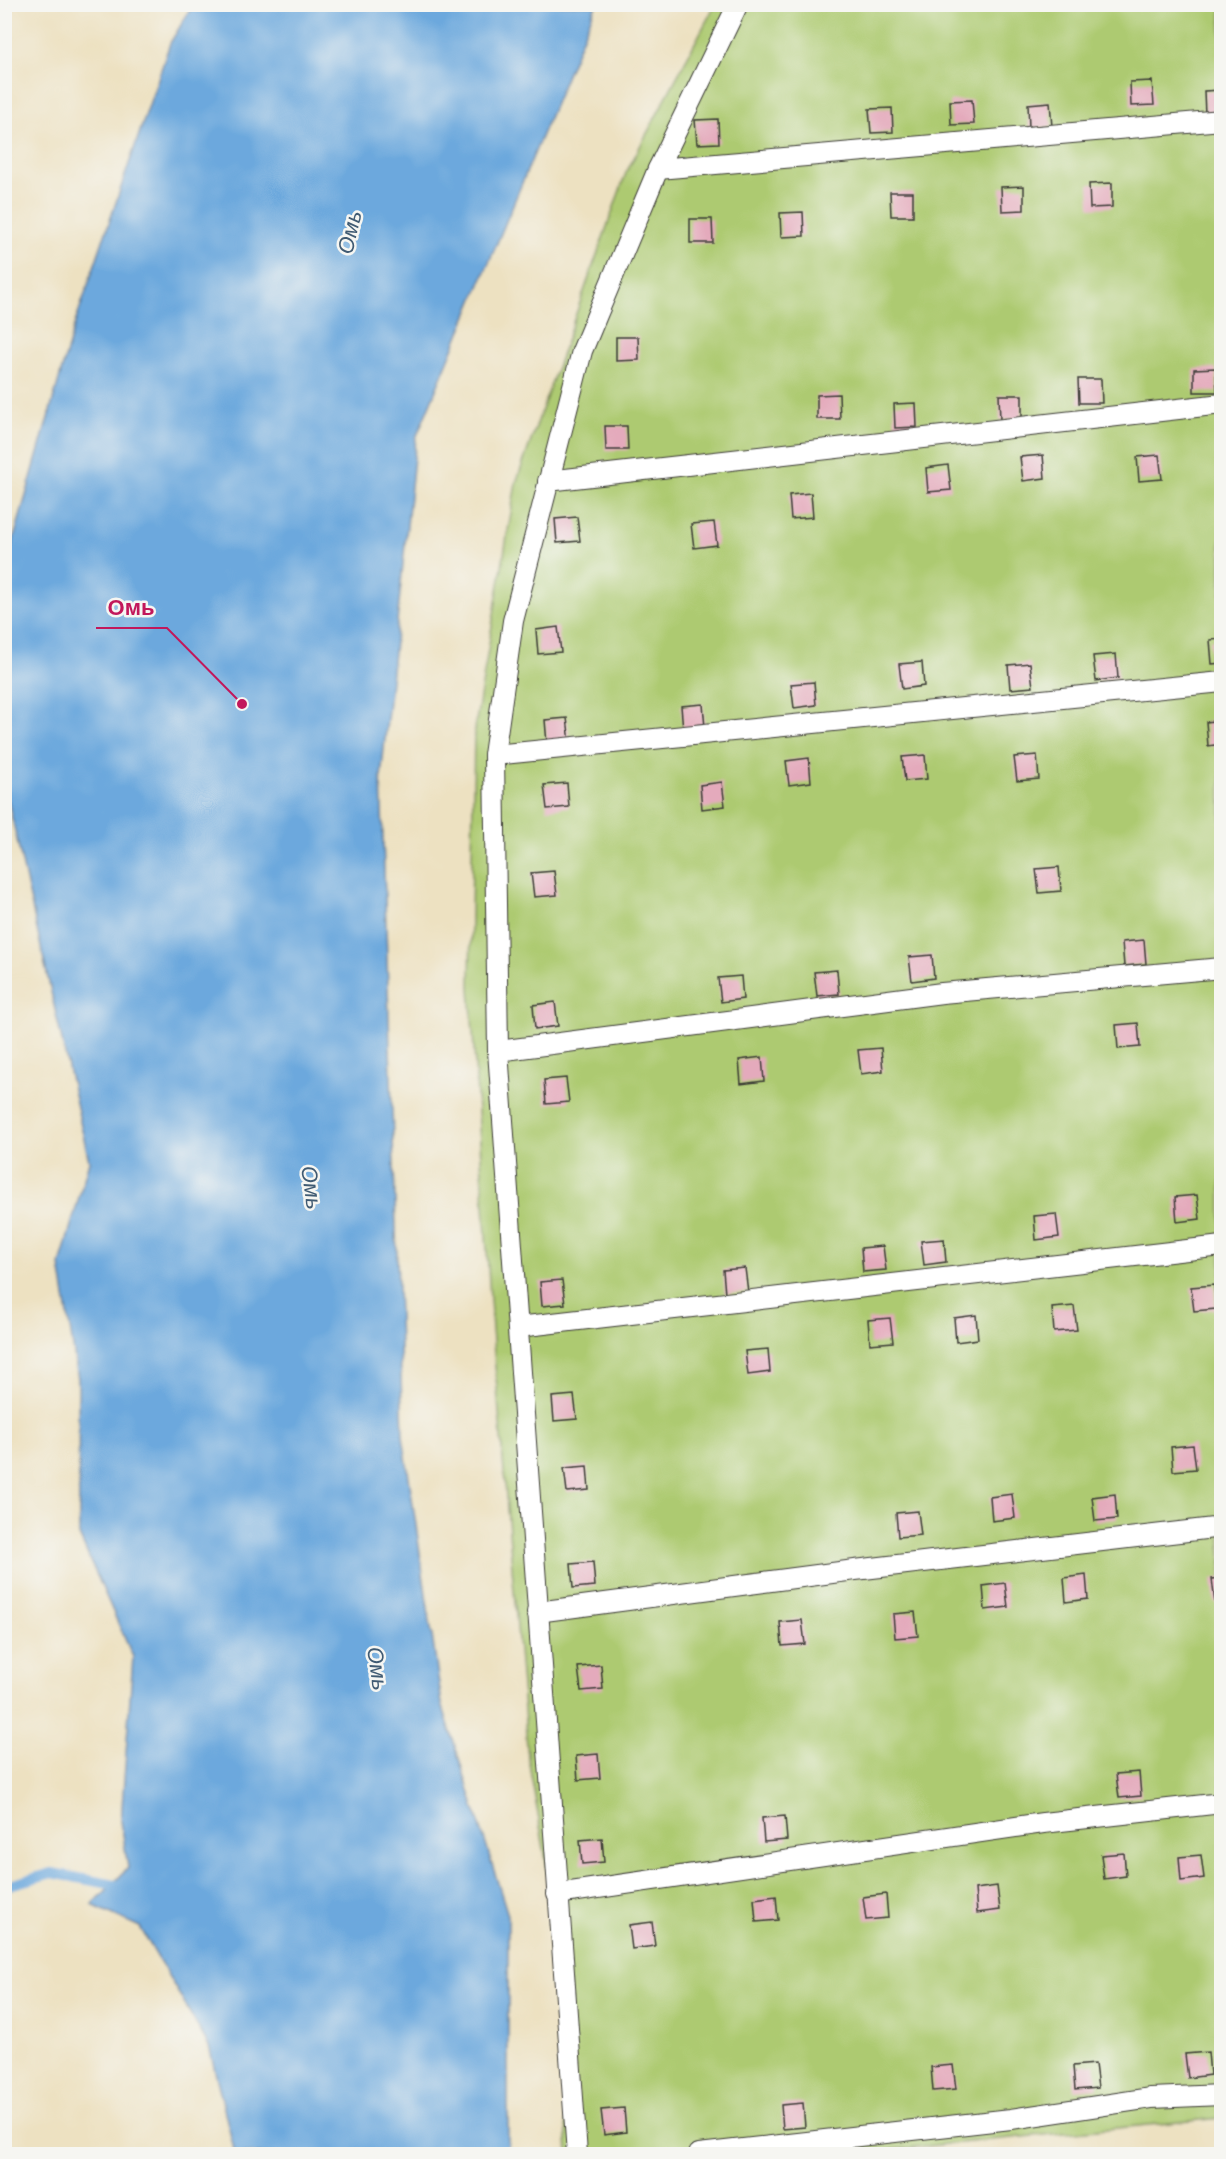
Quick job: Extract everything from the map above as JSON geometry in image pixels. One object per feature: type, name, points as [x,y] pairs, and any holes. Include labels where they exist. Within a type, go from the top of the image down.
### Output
[{"type":"lane","points":[[577,2154],[498,1051],[494,755],[513,621],[582,351],[658,169],[738,4]]},
{"type":"lane","points":[[658,169],[1221,120]]},
{"type":"lane","points":[[548,480],[1221,404]]},
{"type":"lane","points":[[494,755],[1221,682]]},
{"type":"lane","points":[[498,1051],[942,993],[1221,968]]},
{"type":"lane","points":[[518,1327],[1221,1246]]},
{"type":"lane","points":[[537,1612],[855,1570],[1221,1527]]},
{"type":"lane","points":[[557,1894],[1043,1824],[1221,1803]]},
{"type":"lane","points":[[699,2154],[1011,2120],[1150,2098],[1221,2095]]},
{"type":"green space","points":[[715,5],[1221,5],[1221,2118],[844,2154],[568,2154],[552,1894],[528,1758],[492,1329],[470,987],[474,733],[516,483],[626,173]]},
{"type":"water","points":[[193,5],[596,5],[416,438],[381,778],[403,1436],[442,1704],[508,1915],[508,2154],[235,2154],[209,2046],[140,1927],[92,1905],[128,1868],[121,1821],[133,1657],[79,1535],[78,1379],[60,1265],[89,1161],[5,787],[4,573],[75,323],[170,43]]},
{"type":"building","points":[[1152,81],[1154,105],[1131,106],[1130,82]]},
{"type":"building","points":[[1222,90],[1222,114],[1205,115],[1204,91]]},
{"type":"building","points":[[972,100],[974,124],[951,125],[950,101]]},
{"type":"building","points":[[1050,102],[1052,127],[1029,128],[1028,104]]},
{"type":"building","points":[[892,108],[893,132],[871,133],[869,109]]},
{"type":"building","points":[[718,119],[719,143],[697,144],[695,120]]},
{"type":"building","points":[[1112,183],[1112,207],[1090,208],[1089,184]]},
{"type":"building","points":[[1024,186],[1024,210],[1002,211],[1001,187]]},
{"type":"building","points":[[890,192],[913,192],[913,216],[891,216]]},
{"type":"building","points":[[803,212],[804,236],[781,237],[780,213]]},
{"type":"building","points":[[690,219],[712,219],[713,243],[690,243]]},
{"type":"building","points":[[616,337],[638,337],[639,360],[616,361]]},
{"type":"building","points":[[1216,368],[1217,392],[1194,392],[1194,369]]},
{"type":"building","points":[[1078,379],[1101,379],[1102,403],[1079,403]]},
{"type":"building","points":[[839,394],[840,419],[817,419],[817,395]]},
{"type":"building","points":[[999,395],[1022,395],[1022,419],[1000,420]]},
{"type":"building","points":[[916,403],[917,427],[895,428],[894,404]]},
{"type":"building","points":[[605,426],[627,426],[628,450],[606,450]]},
{"type":"building","points":[[1217,446],[1222,446],[1222,470],[1219,470]]},
{"type":"building","points":[[1043,455],[1045,478],[1023,481],[1020,457]]},
{"type":"building","points":[[1159,455],[1162,479],[1139,481],[1137,457]]},
{"type":"building","points":[[948,465],[951,490],[928,492],[926,468]]},
{"type":"building","points":[[811,493],[813,517],[791,519],[789,495]]},
{"type":"building","points":[[577,517],[580,541],[557,543],[555,519]]},
{"type":"building","points":[[714,522],[717,545],[694,548],[691,524]]},
{"type":"building","points":[[558,627],[561,652],[538,654],[536,630]]},
{"type":"building","points":[[1222,639],[1222,663],[1212,664],[1210,640]]},
{"type":"building","points":[[1116,654],[1118,678],[1096,681],[1093,656]]},
{"type":"building","points":[[922,662],[924,686],[902,689],[899,664]]},
{"type":"building","points":[[1030,663],[1033,687],[1010,689],[1008,665]]},
{"type":"building","points":[[814,682],[816,705],[794,708],[791,684]]},
{"type":"building","points":[[703,704],[705,728],[683,730],[681,706]]},
{"type":"building","points":[[567,718],[570,742],[547,744],[545,720]]},
{"type":"building","points":[[1222,720],[1222,744],[1208,746],[1206,722]]},
{"type":"building","points":[[925,755],[927,779],[905,781],[902,757]]},
{"type":"building","points":[[1037,755],[1039,779],[1017,781],[1014,757]]},
{"type":"building","points":[[809,758],[811,782],[789,785],[786,761]]},
{"type":"building","points":[[722,782],[725,806],[702,809],[700,785]]},
{"type":"building","points":[[567,783],[569,807],[547,809],[544,785]]},
{"type":"building","points":[[1059,867],[1061,891],[1039,893],[1036,869]]},
{"type":"building","points":[[554,871],[557,895],[534,897],[531,873]]},
{"type":"building","points":[[1144,940],[1146,964],[1124,966],[1122,942]]},
{"type":"building","points":[[932,955],[934,978],[912,981],[909,957]]},
{"type":"building","points":[[837,970],[839,994],[817,996],[814,972]]},
{"type":"building","points":[[741,976],[743,999],[721,1002],[718,978]]},
{"type":"building","points":[[555,1002],[558,1026],[535,1029],[533,1005]]},
{"type":"building","points":[[1138,1023],[1140,1047],[1118,1049],[1116,1025]]},
{"type":"building","points":[[881,1048],[883,1071],[861,1074],[858,1050]]},
{"type":"building","points":[[762,1057],[764,1081],[741,1084],[739,1060]]},
{"type":"building","points":[[566,1078],[569,1102],[546,1104],[544,1080]]},
{"type":"building","points":[[1197,1195],[1200,1219],[1177,1222],[1175,1197]]},
{"type":"building","points":[[1056,1214],[1059,1237],[1036,1240],[1034,1216]]},
{"type":"building","points":[[944,1239],[946,1262],[924,1265],[921,1241]]},
{"type":"building","points":[[883,1246],[886,1270],[863,1272],[861,1248]]},
{"type":"building","points":[[745,1268],[748,1292],[725,1294],[723,1270]]},
{"type":"building","points":[[562,1280],[565,1304],[542,1306],[540,1282]]},
{"type":"building","points":[[1214,1285],[1216,1309],[1194,1311],[1191,1287]]},
{"type":"building","points":[[1074,1306],[1077,1330],[1054,1332],[1052,1308]]},
{"type":"building","points":[[976,1315],[978,1339],[956,1342],[954,1318]]},
{"type":"building","points":[[890,1318],[893,1342],[870,1344],[868,1320]]},
{"type":"building","points":[[768,1349],[770,1372],[748,1375],[745,1351]]},
{"type":"building","points":[[574,1395],[577,1419],[554,1421],[552,1397]]},
{"type":"building","points":[[1193,1445],[1196,1469],[1173,1471],[1171,1447]]},
{"type":"building","points":[[587,1466],[589,1490],[567,1492],[564,1468]]},
{"type":"building","points":[[1012,1494],[1015,1518],[992,1521],[990,1497]]},
{"type":"building","points":[[1115,1494],[1117,1519],[1095,1521],[1092,1497]]},
{"type":"building","points":[[918,1511],[921,1535],[898,1537],[896,1513]]},
{"type":"building","points":[[593,1562],[595,1586],[573,1588],[571,1564]]},
{"type":"building","points":[[1086,1575],[1088,1599],[1066,1602],[1064,1578]]},
{"type":"building","points":[[1222,1578],[1222,1602],[1215,1603],[1212,1579]]},
{"type":"building","points":[[1005,1583],[1008,1607],[985,1610],[983,1586]]},
{"type":"building","points":[[915,1612],[918,1636],[895,1638],[893,1614]]},
{"type":"building","points":[[802,1620],[805,1644],[782,1646],[780,1622]]},
{"type":"building","points":[[601,1665],[603,1689],[581,1691],[578,1667]]},
{"type":"building","points":[[598,1754],[600,1778],[578,1780],[576,1756]]},
{"type":"building","points":[[1139,1772],[1141,1796],[1119,1798],[1116,1774]]},
{"type":"building","points":[[785,1816],[787,1840],[764,1842],[762,1818]]},
{"type":"building","points":[[602,1838],[604,1862],[582,1864],[580,1840]]},
{"type":"building","points":[[1124,1853],[1126,1876],[1104,1879],[1101,1855]]},
{"type":"building","points":[[1201,1855],[1204,1878],[1181,1881],[1179,1857]]},
{"type":"building","points":[[997,1886],[1000,1910],[977,1913],[975,1889]]},
{"type":"building","points":[[886,1894],[888,1918],[866,1920],[863,1897]]},
{"type":"building","points":[[776,1896],[778,1920],[756,1922],[754,1899]]},
{"type":"building","points":[[652,1922],[655,1946],[632,1949],[629,1925]]},
{"type":"building","points":[[1208,2052],[1210,2075],[1188,2078],[1185,2054]]},
{"type":"building","points":[[1095,2064],[1098,2088],[1075,2090],[1073,2066]]},
{"type":"building","points":[[953,2065],[956,2089],[933,2091],[931,2067]]},
{"type":"building","points":[[803,2103],[805,2127],[783,2129],[781,2105]]},
{"type":"building","points":[[624,2108],[626,2132],[604,2135],[601,2110]]},
{"type":"waterway","points":[[4,1889],[6,1886],[52,1873],[115,1885],[124,1891]]},
{"type":"place","name":"Омь","points":[[242,704]]}]
